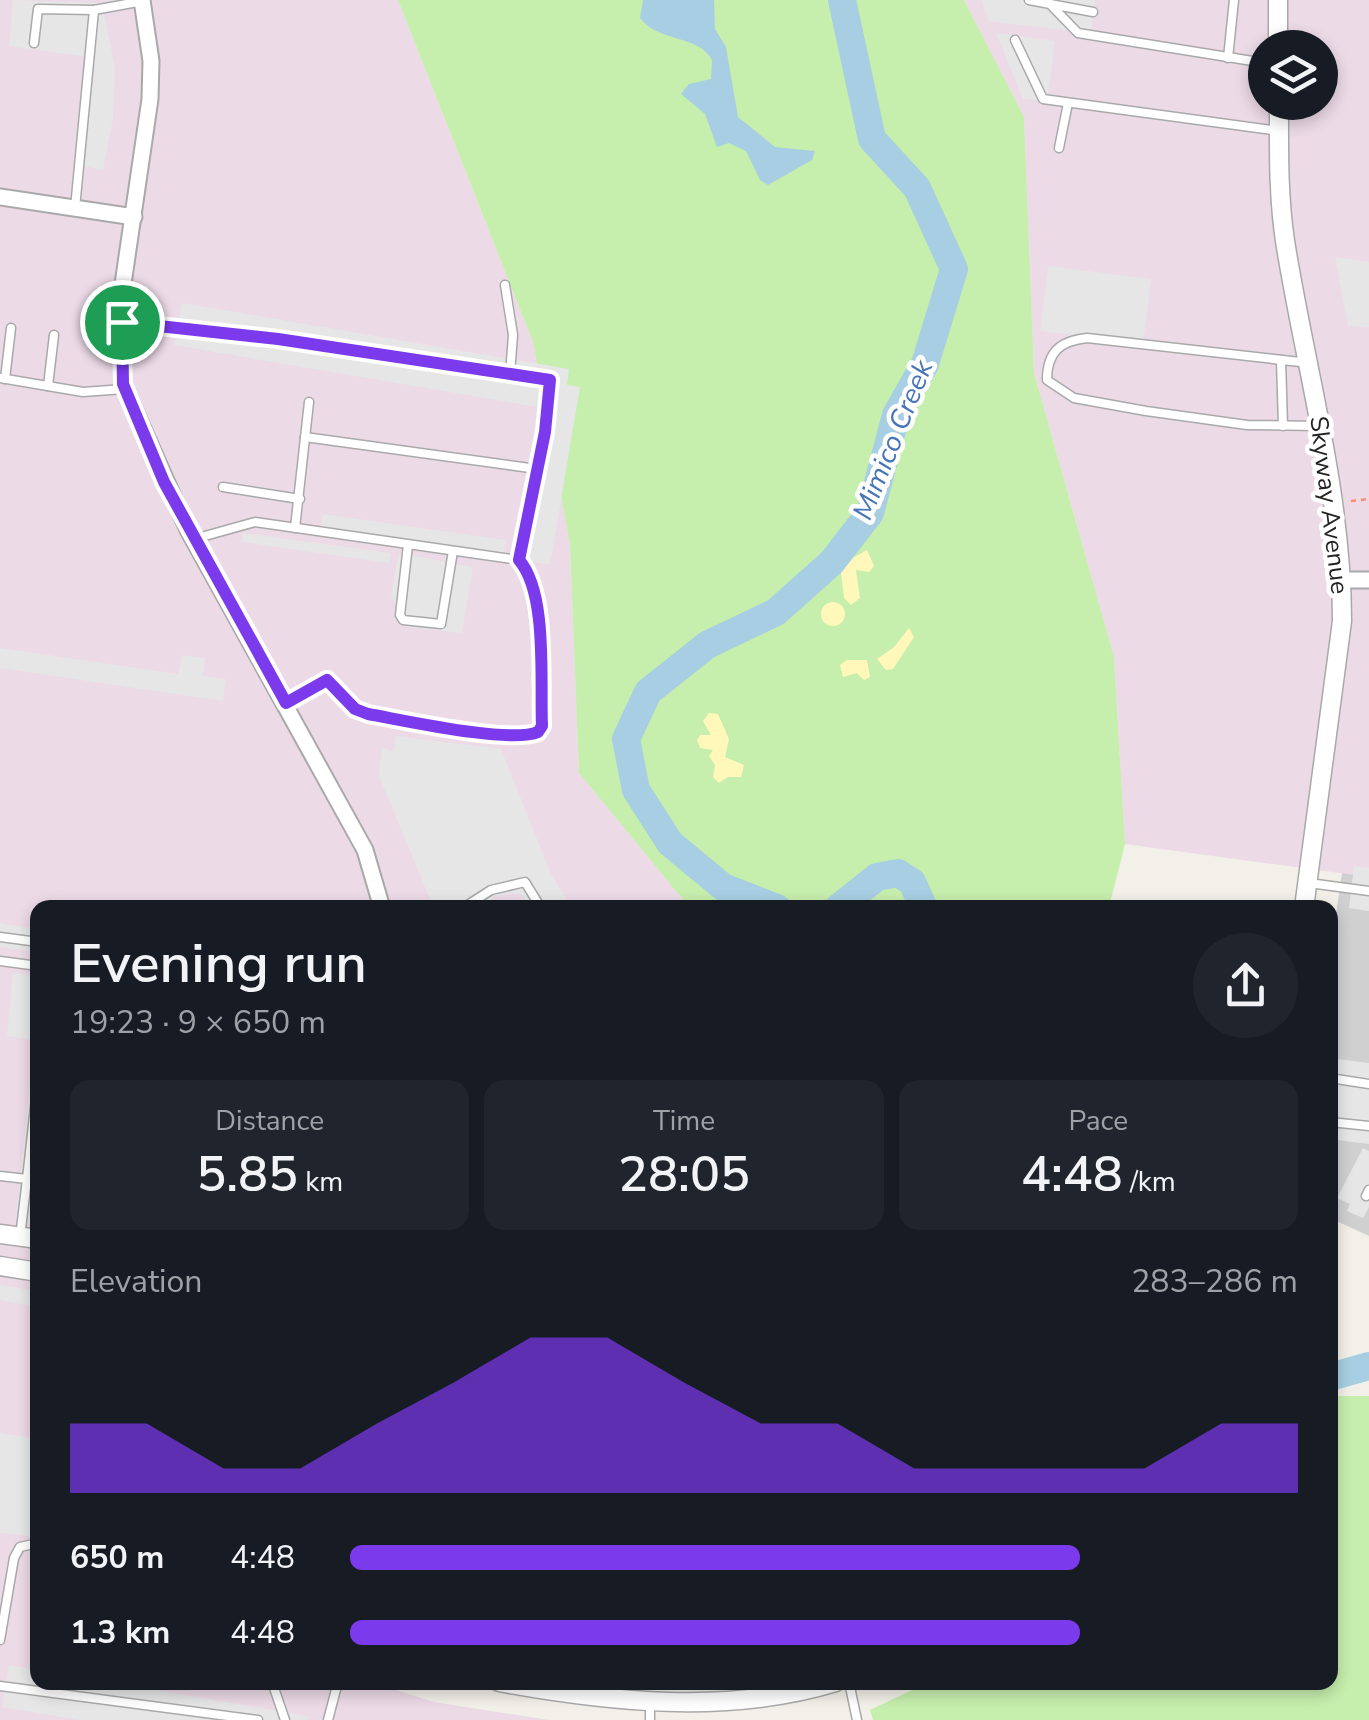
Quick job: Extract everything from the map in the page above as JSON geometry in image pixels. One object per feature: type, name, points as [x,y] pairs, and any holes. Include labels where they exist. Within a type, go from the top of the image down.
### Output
[{"type":"street","points":[[143,0],[151,61],[150,99],[122,322],[125,389],[194,539],[365,850],[380,900]]},
{"type":"street","points":[[1278,0],[1278,30]]},
{"type":"street","name":"Skyway Avenue","points":[[1278,120],[1285,243],[1310,363],[1342,580],[1342,621],[1305,900]]},
{"type":"street","points":[[0,197],[134,217]]},
{"type":"street","points":[[1342,580],[1369,580]]},
{"type":"street","points":[[0,1234],[29,1238]]},
{"type":"street","points":[[0,1266],[30,1271]]},
{"type":"street","points":[[552,1690],[650,1710],[811,1690]]},
{"type":"lane","points":[[34,43],[38,9],[94,10],[143,0]]},
{"type":"lane","points":[[1029,0],[1093,12]]},
{"type":"lane","points":[[1228,58],[1234,0]]},
{"type":"lane","points":[[1046,2],[1078,33],[1248,61]]},
{"type":"lane","points":[[75,208],[94,10]]},
{"type":"lane","points":[[1015,40],[1043,99],[1278,131]]},
{"type":"lane","points":[[1058,148],[1068,104]]},
{"type":"lane","points":[[505,285],[513,335],[510,374]]},
{"type":"lane","points":[[122,322],[278,339],[550,380],[519,560],[533,581],[538,616],[542,726],[538,732],[522,735],[458,729],[368,714],[355,709],[327,680],[286,703]]},
{"type":"lane","points":[[11,328],[2,378],[82,392],[125,389]]},
{"type":"lane","points":[[48,386],[54,335]]},
{"type":"lane","points":[[1310,363],[1087,338],[1059,344],[1050,355],[1047,380],[1074,398],[1246,426],[1319,426]]},
{"type":"lane","points":[[1281,360],[1283,426]]},
{"type":"lane","points":[[295,528],[309,402]]},
{"type":"lane","points":[[306,437],[537,469]]},
{"type":"lane","points":[[223,488],[300,499]]},
{"type":"lane","points":[[194,539],[244,522],[519,560]]},
{"type":"lane","points":[[408,545],[400,615],[403,620],[440,624],[453,551]]},
{"type":"lane","points":[[476,900],[491,890],[525,882],[537,900]]},
{"type":"lane","points":[[1307,882],[1369,892]]},
{"type":"lane","points":[[0,937],[30,941]]},
{"type":"lane","points":[[0,961],[30,965]]},
{"type":"lane","points":[[1338,1079],[1369,1084]]},
{"type":"lane","points":[[1338,1123],[1369,1126]]},
{"type":"lane","points":[[29,1238],[30,1152]]},
{"type":"lane","points":[[0,1176],[27,1179]]},
{"type":"lane","points":[[0,1640],[14,1558],[20,1548],[30,1545]]},
{"type":"lane","points":[[0,1686],[30,1690]]},
{"type":"lane","points":[[30,1690],[258,1720]]},
{"type":"lane","points":[[275,1690],[285,1720]]},
{"type":"lane","points":[[328,1720],[336,1690]]},
{"type":"lane","points":[[851,1690],[857,1720]]},
{"type":"path","points":[[1333,504],[1369,499]]},
{"type":"shaded area","points":[[0,0],[398,0],[533,342],[570,545],[579,773],[683,900],[30,900],[30,1690],[396,1690],[434,1702],[549,1720],[0,1720]]},
{"type":"shaded area","points":[[13,0],[102,3],[115,68],[113,118],[103,170],[79,165],[87,57],[9,46]]},
{"type":"shaded area","points":[[964,0],[1369,0],[1369,877],[1125,844],[1114,657],[1034,373],[1024,117]]},
{"type":"shaded area","points":[[981,0],[1095,0],[1091,33],[989,21]]},
{"type":"shaded area","points":[[996,33],[1055,41],[1047,101],[1023,99]]},
{"type":"shaded area","points":[[1335,257],[1369,262],[1369,327],[1348,326]]},
{"type":"shaded area","points":[[1048,266],[1151,279],[1143,343],[1040,331]]},
{"type":"shaded area","points":[[182,303],[569,369],[567,385],[580,387],[550,565],[512,558],[538,407],[174,345]]},
{"type":"shaded area","points":[[323,514],[506,540],[504,553],[321,527]]},
{"type":"shaded area","points":[[243,533],[391,553],[389,563],[242,542]]},
{"type":"shaded area","points":[[399,553],[473,567],[462,633],[408,627],[391,596]]},
{"type":"shaded area","points":[[0,648],[178,674],[182,655],[205,658],[203,676],[226,679],[223,701],[0,668]]},
{"type":"shaded area","points":[[395,736],[501,749],[551,874],[567,900],[525,900],[520,893],[491,900],[430,900],[379,776],[382,748],[394,751]]},
{"type":"shaded area","points":[[1354,866],[1369,868],[1369,911],[1349,908]]},
{"type":"shaded area","points":[[1342,873],[1369,877],[1369,1236],[1338,1222],[1338,901]]},
{"type":"shaded area","points":[[0,923],[30,928],[30,951],[0,947]]},
{"type":"shaded area","points":[[13,973],[30,974],[30,1039],[7,1036]]},
{"type":"shaded area","points":[[1338,1059],[1369,1063],[1369,1144],[1338,1140]]},
{"type":"shaded area","points":[[30,1086],[30,1223],[15,1222]]},
{"type":"shaded area","points":[[1363,1148],[1369,1151],[1369,1207],[1363,1218],[1347,1211],[1350,1204],[1338,1196]]},
{"type":"shaded area","points":[[0,1285],[30,1290],[30,1306],[0,1300]]},
{"type":"shaded area","points":[[0,1433],[30,1438],[30,1536],[0,1533]]},
{"type":"shaded area","points":[[9,1665],[30,1669],[30,1690],[155,1690],[308,1716],[308,1720],[79,1720],[2,1707]]},
{"type":"green space","points":[[398,0],[964,0],[1024,117],[1034,373],[1114,657],[1125,844],[1111,900],[683,900],[579,773],[570,545],[533,342]]},
{"type":"green space","points":[[1338,1396],[1369,1396],[1369,1720],[873,1720],[870,1710],[912,1690],[1338,1690]]},
{"type":"sand","points":[[867,550],[874,566],[869,572],[856,570],[860,598],[851,605],[844,598],[840,565]]},
{"type":"sand","points":[[828,602],[838,602],[845,614],[838,626],[828,626],[821,619],[821,609]]},
{"type":"sand","points":[[909,628],[914,637],[893,669],[886,670],[877,659],[894,647]]},
{"type":"sand","points":[[847,660],[867,660],[870,677],[864,680],[857,673],[843,677],[840,665]]},
{"type":"sand","points":[[709,713],[718,714],[729,739],[725,757],[744,765],[741,777],[728,777],[719,783],[713,777],[715,765],[709,756],[713,750],[700,748],[697,740],[700,735],[711,735],[703,721]]},
{"type":"water","points":[[643,0],[714,0],[715,29],[726,47],[738,117],[775,147],[815,151],[812,160],[768,185],[760,180],[746,151],[729,143],[717,147],[705,114],[681,94],[689,84],[711,79],[712,60],[698,46],[648,26],[640,18]]},
{"type":"waterway","name":"Mimico Creek","points":[[756,900],[723,887],[670,843],[636,790],[626,739],[648,692],[707,645],[776,612],[832,562],[870,513],[896,415],[925,364],[954,269],[917,188],[872,139],[842,0]]},
{"type":"waterway","name":"Mimico Creek","points":[[848,900],[877,877],[898,873],[912,882],[920,900]]},
{"type":"waterway","name":"Mimico Creek","points":[[1338,1375],[1369,1366]]},
{"type":"route","points":[[122,322],[278,339],[550,380],[545,432],[519,560],[533,581],[538,616],[542,726],[538,732],[522,735],[458,729],[368,714],[355,709],[327,680],[286,703],[164,482],[123,384],[122,322]]}]
